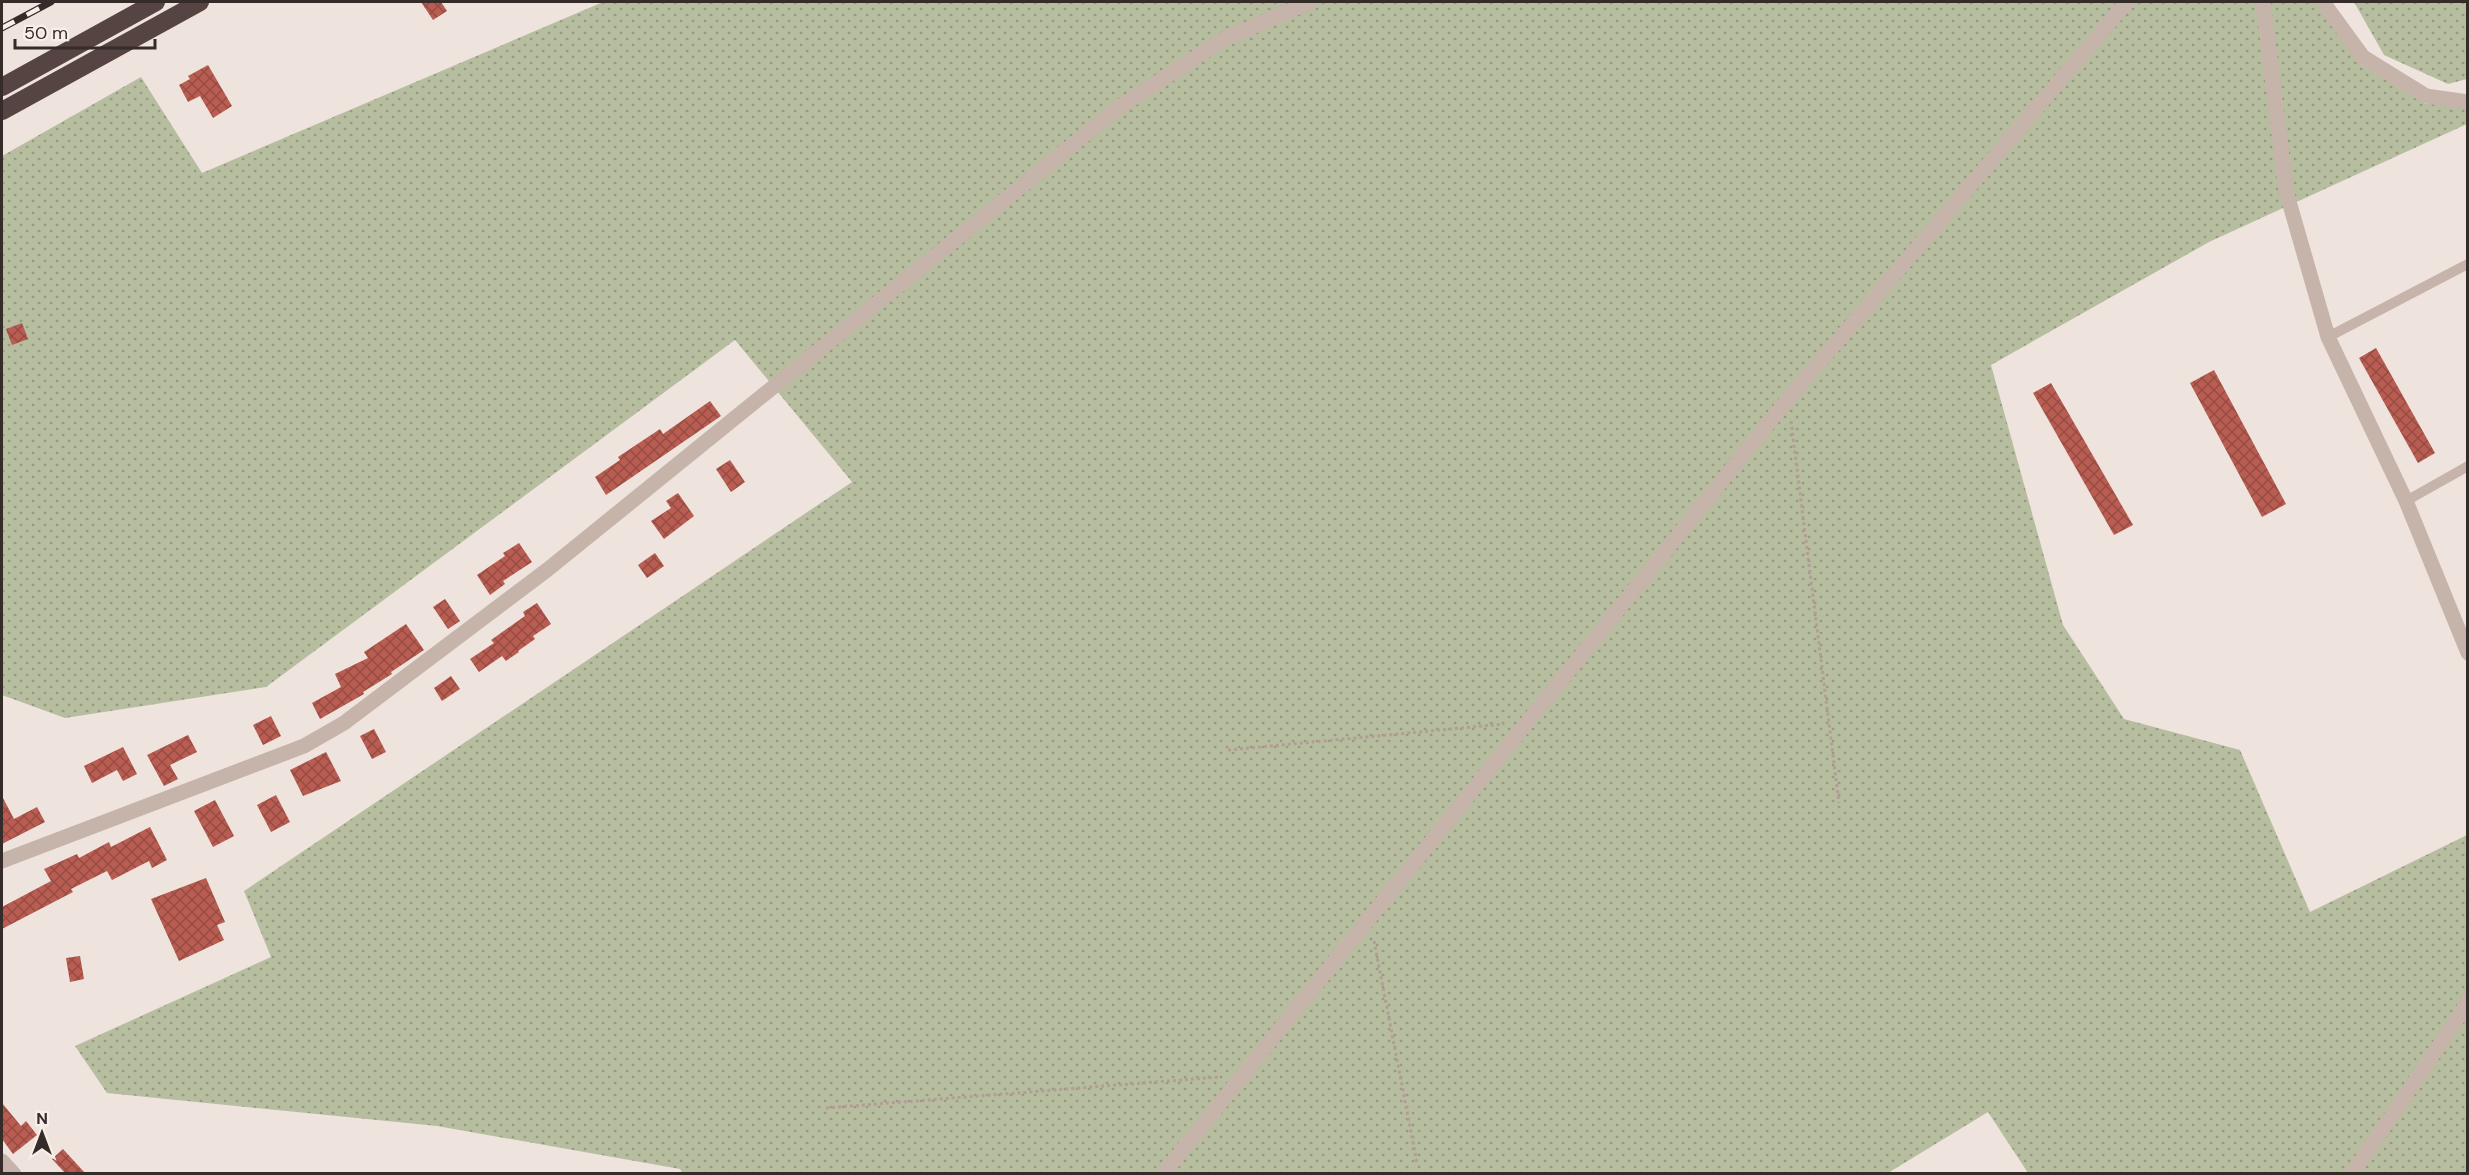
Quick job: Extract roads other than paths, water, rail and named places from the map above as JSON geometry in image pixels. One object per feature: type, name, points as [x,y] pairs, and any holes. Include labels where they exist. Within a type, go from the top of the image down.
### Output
[{"type":"highway","points":[[2,111],[200,2]]},
{"type":"highway","points":[[2,87],[149,3]]},
{"type":"street","points":[[2,861],[304,746],[344,723],[547,570],[1118,108],[1224,39],[1310,2]]},
{"type":"street","points":[[1163,1173],[1788,399],[2127,2]]},
{"type":"street","points":[[2263,2],[2286,191],[2328,337],[2406,501],[2468,653]]},
{"type":"street","points":[[2324,2],[2363,57],[2426,96],[2468,102]]},
{"type":"street","points":[[149,3],[158,25]]},
{"type":"street","points":[[2352,1173],[2468,1000]]},
{"type":"street","points":[[2,1161],[15,1173]]},
{"type":"lane","points":[[2328,337],[2468,264]]},
{"type":"lane","points":[[2406,501],[2468,466]]},
{"type":"railway","points":[[2,28],[51,2]]}]
